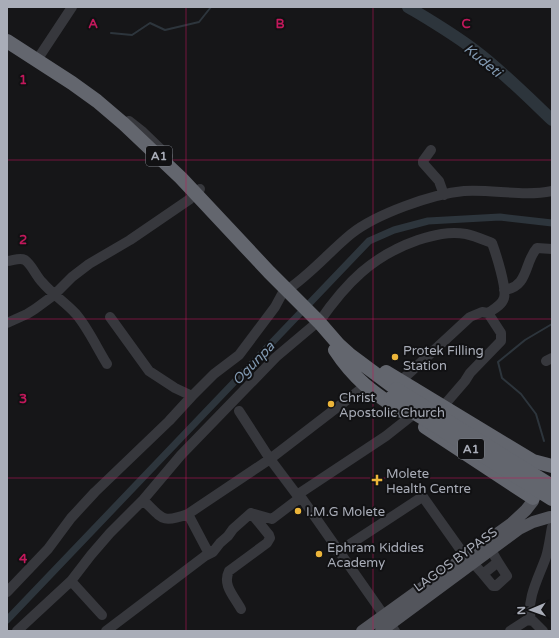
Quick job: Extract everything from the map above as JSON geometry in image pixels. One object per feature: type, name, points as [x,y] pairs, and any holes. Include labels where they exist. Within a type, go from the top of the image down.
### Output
[{"type":"highway","name":"A1","points":[[7,41],[97,101],[152,149],[193,196]]},
{"type":"highway","name":"A1","points":[[7,49],[68,89],[110,121],[193,196],[269,272],[287,294],[337,347],[552,486]]},
{"type":"highway","points":[[337,347],[346,366],[365,386],[533,500]]},
{"type":"highway","name":"A1","points":[[398,386],[552,499]]},
{"type":"highway","points":[[398,386],[483,432],[533,462],[552,467]]},
{"type":"main road","points":[[551,520],[537,510],[533,500],[535,487],[538,481],[552,467]]},
{"type":"main road","name":"LAGOS BYPASS","points":[[362,631],[387,625],[516,519],[526,510],[533,500]]},
{"type":"main road","name":"LAGOS BYPASS","points":[[469,559],[491,550],[526,525],[551,520]]},
{"type":"street","points":[[39,57],[72,7]]},
{"type":"street","points":[[7,36],[100,98],[143,132],[200,189],[193,196],[130,240],[89,264],[72,277],[54,295],[27,314],[7,323]]},
{"type":"street","points":[[431,150],[423,163],[439,181],[444,195]]},
{"type":"street","points":[[7,592],[48,549],[84,503],[169,421],[214,374],[240,355],[275,307],[305,276],[351,234],[364,225],[403,207],[444,195],[463,192],[532,193],[552,191]]},
{"type":"street","points":[[17,631],[71,581],[105,539],[143,500],[181,456],[276,357],[357,277],[375,261],[393,250],[436,234],[466,234],[492,243],[504,290],[504,298],[500,305],[488,313],[482,312],[470,317],[398,386],[446,403],[483,432],[526,453],[539,458],[552,460]]},
{"type":"street","points":[[504,290],[514,287],[520,283],[537,248],[552,249]]},
{"type":"street","points":[[7,261],[18,259],[24,260],[54,295],[77,315],[107,364]]},
{"type":"street","points":[[446,403],[470,373],[501,341],[501,333],[488,313]]},
{"type":"street","points":[[110,317],[149,371],[174,388],[192,396]]},
{"type":"street","points":[[143,500],[164,519],[174,519],[188,514],[270,459],[365,386]]},
{"type":"street","points":[[239,411],[270,459],[299,496],[387,625]]},
{"type":"street","points":[[252,513],[272,519],[299,496],[386,436],[410,417]]},
{"type":"street","points":[[338,552],[423,497],[469,559],[493,586],[496,586],[507,576],[491,550]]},
{"type":"street","points":[[106,631],[205,556],[213,552],[233,529],[252,513]]},
{"type":"street","points":[[241,608],[226,584],[226,576],[229,571],[267,543],[270,538],[252,513]]},
{"type":"street","points":[[188,514],[206,550],[213,552]]},
{"type":"street","points":[[543,631],[531,620],[530,616],[532,594],[547,556],[551,520]]},
{"type":"street","points":[[483,574],[498,562]]},
{"type":"street","points":[[71,581],[102,615]]},
{"type":"street","points":[[510,631],[519,624],[527,620],[531,620]]},
{"type":"waterway","points":[[111,33],[132,35],[150,23],[165,30],[199,22],[211,7]]},
{"type":"waterway","name":"Kudeti","points":[[408,7],[446,30],[473,49],[509,79],[552,120]]},
{"type":"waterway","name":"Ogunpa","points":[[7,620],[369,241],[394,230],[428,221],[500,217],[552,223]]},
{"type":"waterway","points":[[544,441],[536,414],[521,394],[502,378],[498,362],[525,340],[552,324]]},
{"type":"place","name":"Protek Filling Station","points":[[395,357]]},
{"type":"place","name":"Christ Apostolic Church","points":[[331,404]]},
{"type":"place","name":"Molete Health Centre","points":[[377,480]]},
{"type":"place","name":"I.M.G Molete","points":[[298,511]]},
{"type":"place","name":"Ephram Kiddies Academy","points":[[319,554]]}]
